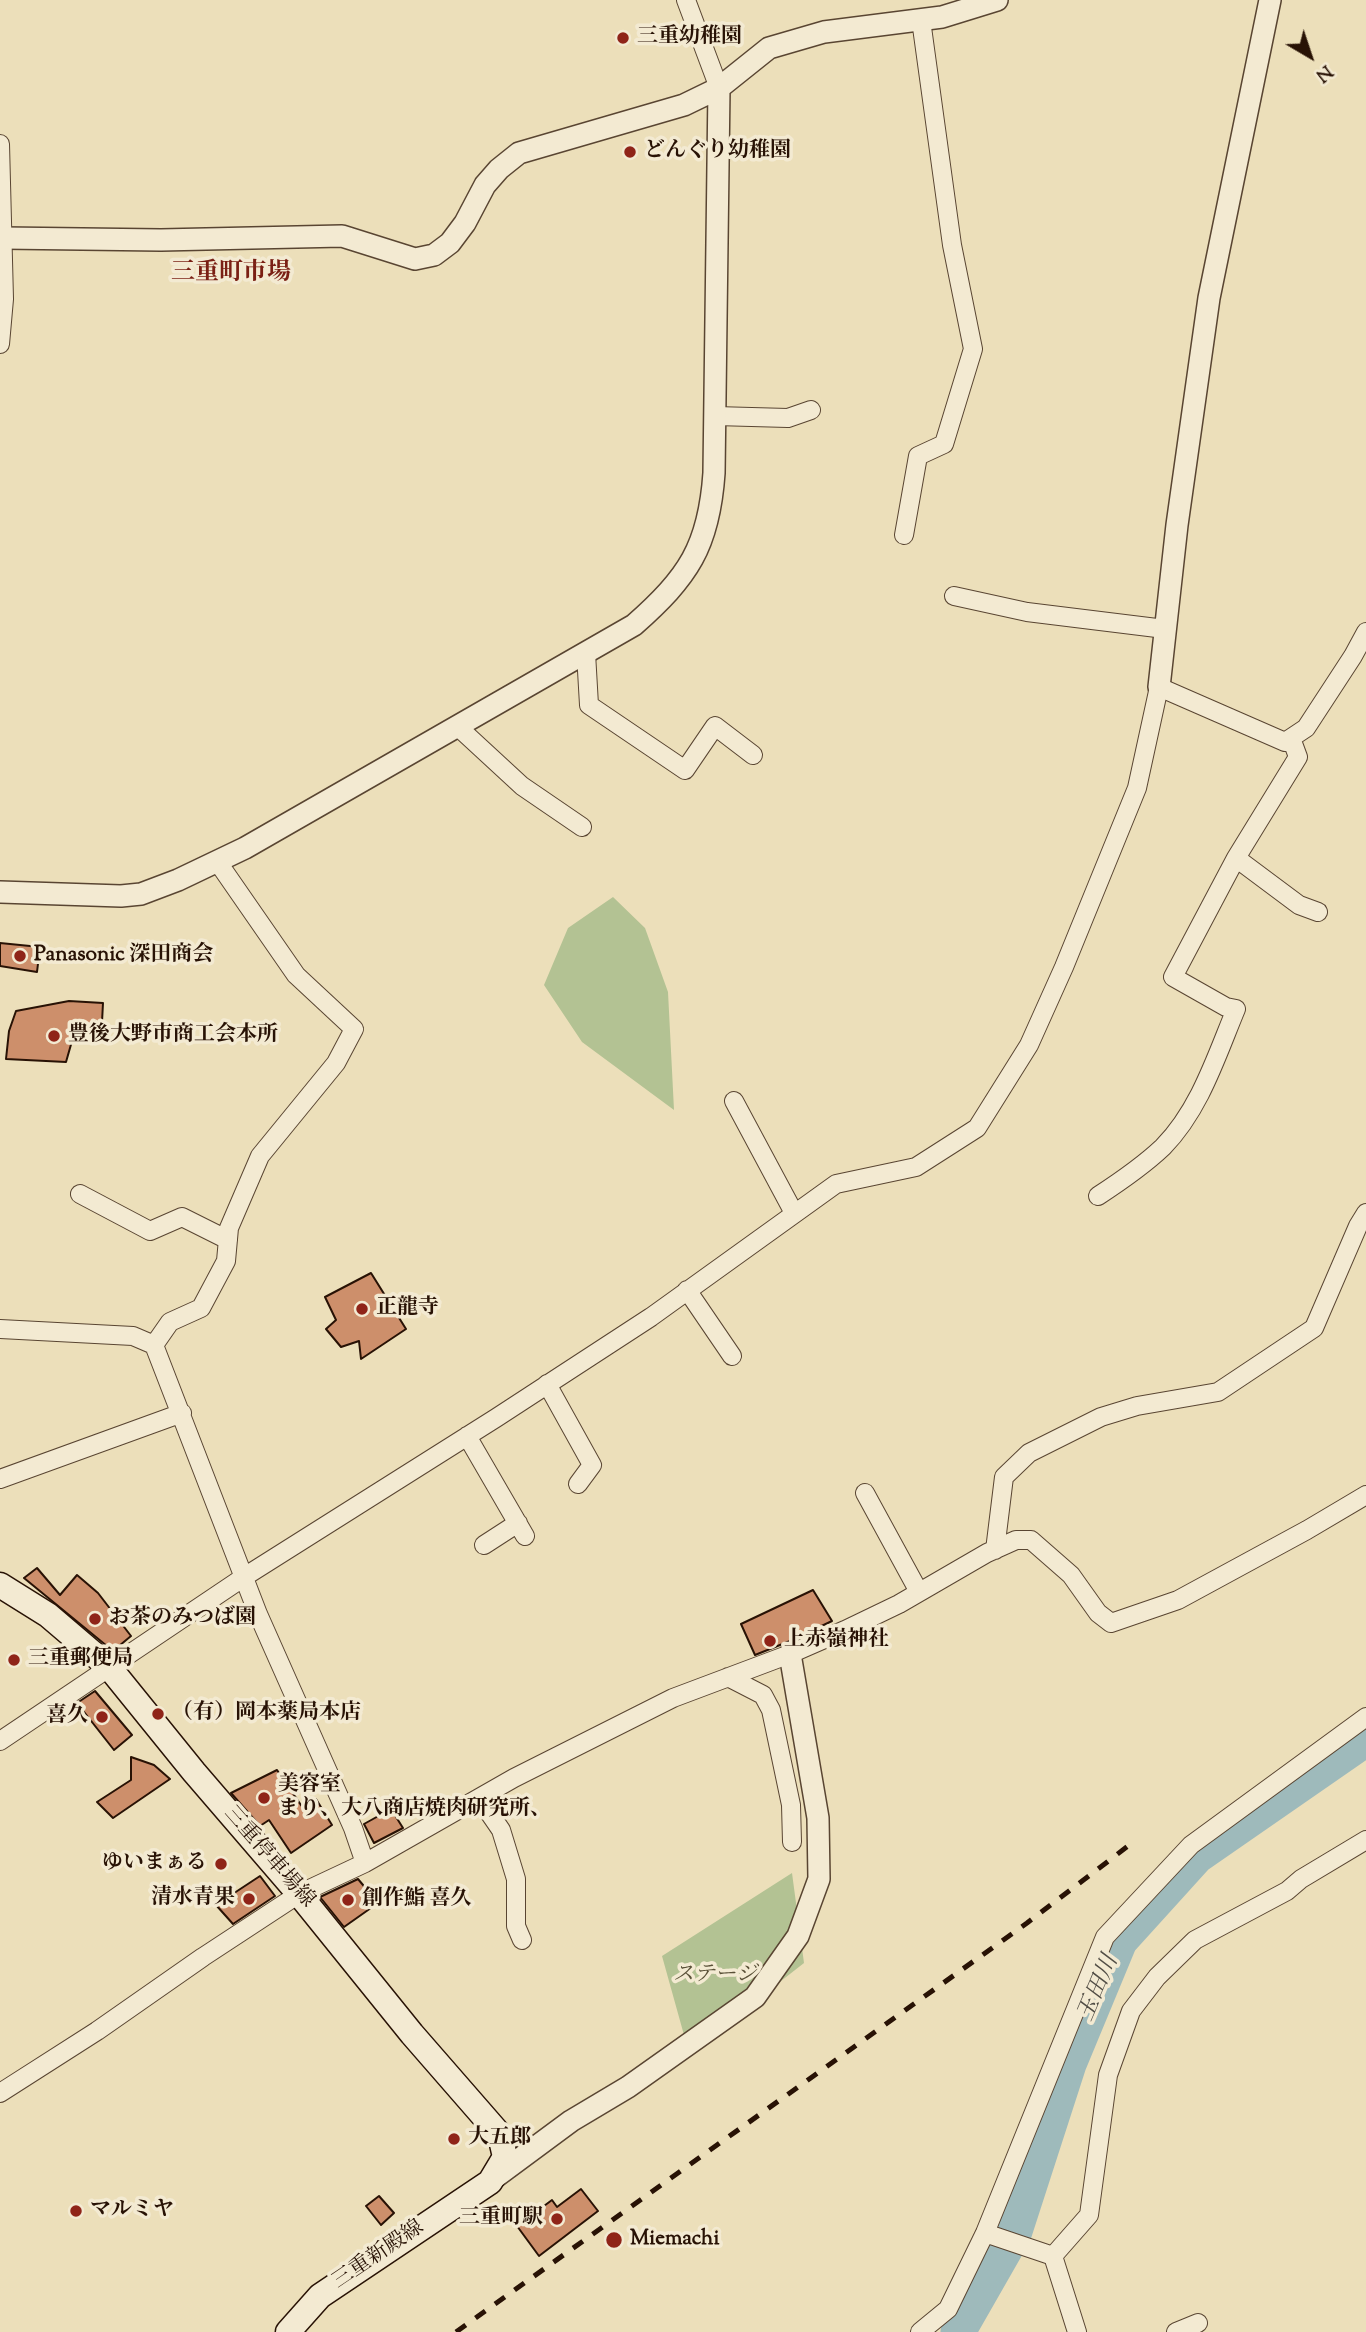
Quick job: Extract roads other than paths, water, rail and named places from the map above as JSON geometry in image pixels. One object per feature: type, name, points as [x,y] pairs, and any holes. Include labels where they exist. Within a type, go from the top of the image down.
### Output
[{"type":"main road","name":"三重停車場線","points":[[0,1585],[48,1615],[108,1667],[299,1894],[412,2034],[500,2135],[505,2157]]},
{"type":"main road","name":"三重新殿線","points":[[288,2332],[320,2296],[489,2182],[505,2157]]},
{"type":"street","points":[[0,892],[121,896],[141,894],[217,861],[257,841],[634,625],[661,601],[680,578],[701,547],[712,509],[719,88],[686,0]]},
{"type":"street","points":[[4,238],[161,240],[342,236],[415,259],[434,256],[450,243],[465,223],[485,186],[499,169],[519,153],[684,105],[719,88],[769,48],[824,32],[942,17],[997,0]]},
{"type":"street","points":[[0,1741],[244,1577],[651,1317],[836,1184],[916,1167],[977,1128],[1029,1045],[1137,788],[1159,687],[1177,525],[1209,298],[1270,0]]},
{"type":"street","points":[[904,535],[918,456],[944,444],[973,349],[952,245],[921,20]]},
{"type":"street","points":[[0,144],[4,238],[4,299],[0,344]]},
{"type":"street","points":[[715,416],[788,418],[811,410]]},
{"type":"street","points":[[954,596],[1027,612],[1165,629]]},
{"type":"street","points":[[1159,687],[1285,742],[1306,729],[1366,632]]},
{"type":"street","points":[[586,653],[589,705],[685,770],[715,726],[753,755]]},
{"type":"street","points":[[457,726],[522,786],[582,827]]},
{"type":"street","points":[[1098,1196],[1144,1164],[1165,1144],[1200,1096],[1236,1009],[1226,1007],[1173,977],[1236,858],[1298,757],[1291,738]]},
{"type":"street","points":[[1236,858],[1299,905],[1318,912]]},
{"type":"street","points":[[154,1345],[170,1322],[201,1308],[226,1261],[229,1228],[260,1156],[336,1063],[354,1029],[296,975],[217,861]]},
{"type":"street","points":[[734,1101],[794,1213]]},
{"type":"street","points":[[80,1194],[150,1231],[182,1217],[228,1240]]},
{"type":"street","points":[[995,1550],[1004,1477],[1029,1453],[1101,1417],[1137,1406],[1218,1392],[1314,1328],[1366,1213]]},
{"type":"street","points":[[687,1290],[732,1356]]},
{"type":"street","points":[[0,1329],[133,1336],[154,1345],[263,1626],[353,1828],[365,1863]]},
{"type":"street","points":[[547,1384],[592,1465],[578,1484]]},
{"type":"street","points":[[0,1479],[182,1413]]},
{"type":"street","points":[[467,1436],[522,1529],[484,1545]]},
{"type":"street","points":[[865,1493],[919,1592]]},
{"type":"street","points":[[0,2093],[97,2031],[299,1894],[365,1863],[514,1777],[673,1698],[790,1654],[888,1609],[995,1550],[1016,1541],[1031,1541],[1071,1575],[1098,1613],[1111,1623],[1178,1600],[1307,1531],[1366,1494]]},
{"type":"street","points":[[489,2182],[571,2121],[628,2087],[755,1997],[798,1936],[819,1879],[818,1818],[790,1654]]},
{"type":"street","points":[[728,1677],[763,1695],[771,1710],[791,1805],[792,1842]]},
{"type":"street","points":[[920,2332],[948,2309],[989,2234],[1105,1937],[1191,1845],[1366,1717]]},
{"type":"street","points":[[479,1798],[501,1830],[505,1842],[516,1880],[516,1927],[522,1940]]},
{"type":"street","points":[[1050,2255],[1089,2215],[1108,2075],[1132,2011],[1157,1977],[1195,1940],[1287,1891],[1301,1879],[1366,1840]]},
{"type":"street","points":[[989,2234],[1050,2255]]},
{"type":"street","points":[[1050,2255],[1077,2332]]},
{"type":"street","points":[[1176,2332],[1198,2323]]},
{"type":"waterway","name":"玉田川","points":[[958,2332],[1014,2234],[1069,2064],[1120,1941],[1197,1856],[1366,1739]]},
{"type":"railway","points":[[456,2332],[1027,1923],[1132,1843]]},
{"type":"place","name":"三重幼稚園","points":[[623,38]]},
{"type":"place","name":"どんぐり幼稚園","points":[[630,152]]},
{"type":"place","name":"Panasonic 深田商会","points":[[20,956]]},
{"type":"place","name":"豊後大野市商工会本所","points":[[54,1036]]},
{"type":"place","name":"正龍寺","points":[[362,1309]]},
{"type":"place","name":"お茶のみつば園","points":[[95,1619]]},
{"type":"place","name":"上赤嶺神社","points":[[770,1641]]},
{"type":"place","name":"三重郵便局","points":[[14,1660]]},
{"type":"place","name":"（有）岡本薬局本店","points":[[158,1714]]},
{"type":"place","name":"喜久","points":[[102,1717]]},
{"type":"place","name":"美容室 まり、大八商店焼肉研究所、","points":[[264,1798]]},
{"type":"place","name":"ゆいまぁる","points":[[221,1864]]},
{"type":"place","name":"清水青果","points":[[249,1899]]},
{"type":"place","name":"創作鮨 喜久","points":[[348,1900]]},
{"type":"place","name":"大五郎","points":[[454,2139]]},
{"type":"place","name":"マルミヤ","points":[[76,2211]]},
{"type":"place","name":"三重町駅","points":[[557,2219]]},
{"type":"place","name":"Miemachi","points":[[614,2240]]},
{"type":"district","name":"三重町市場","points":[[231,275]]},
{"type":"park label","name":"ステージ","points":[[715,1976]]}]
